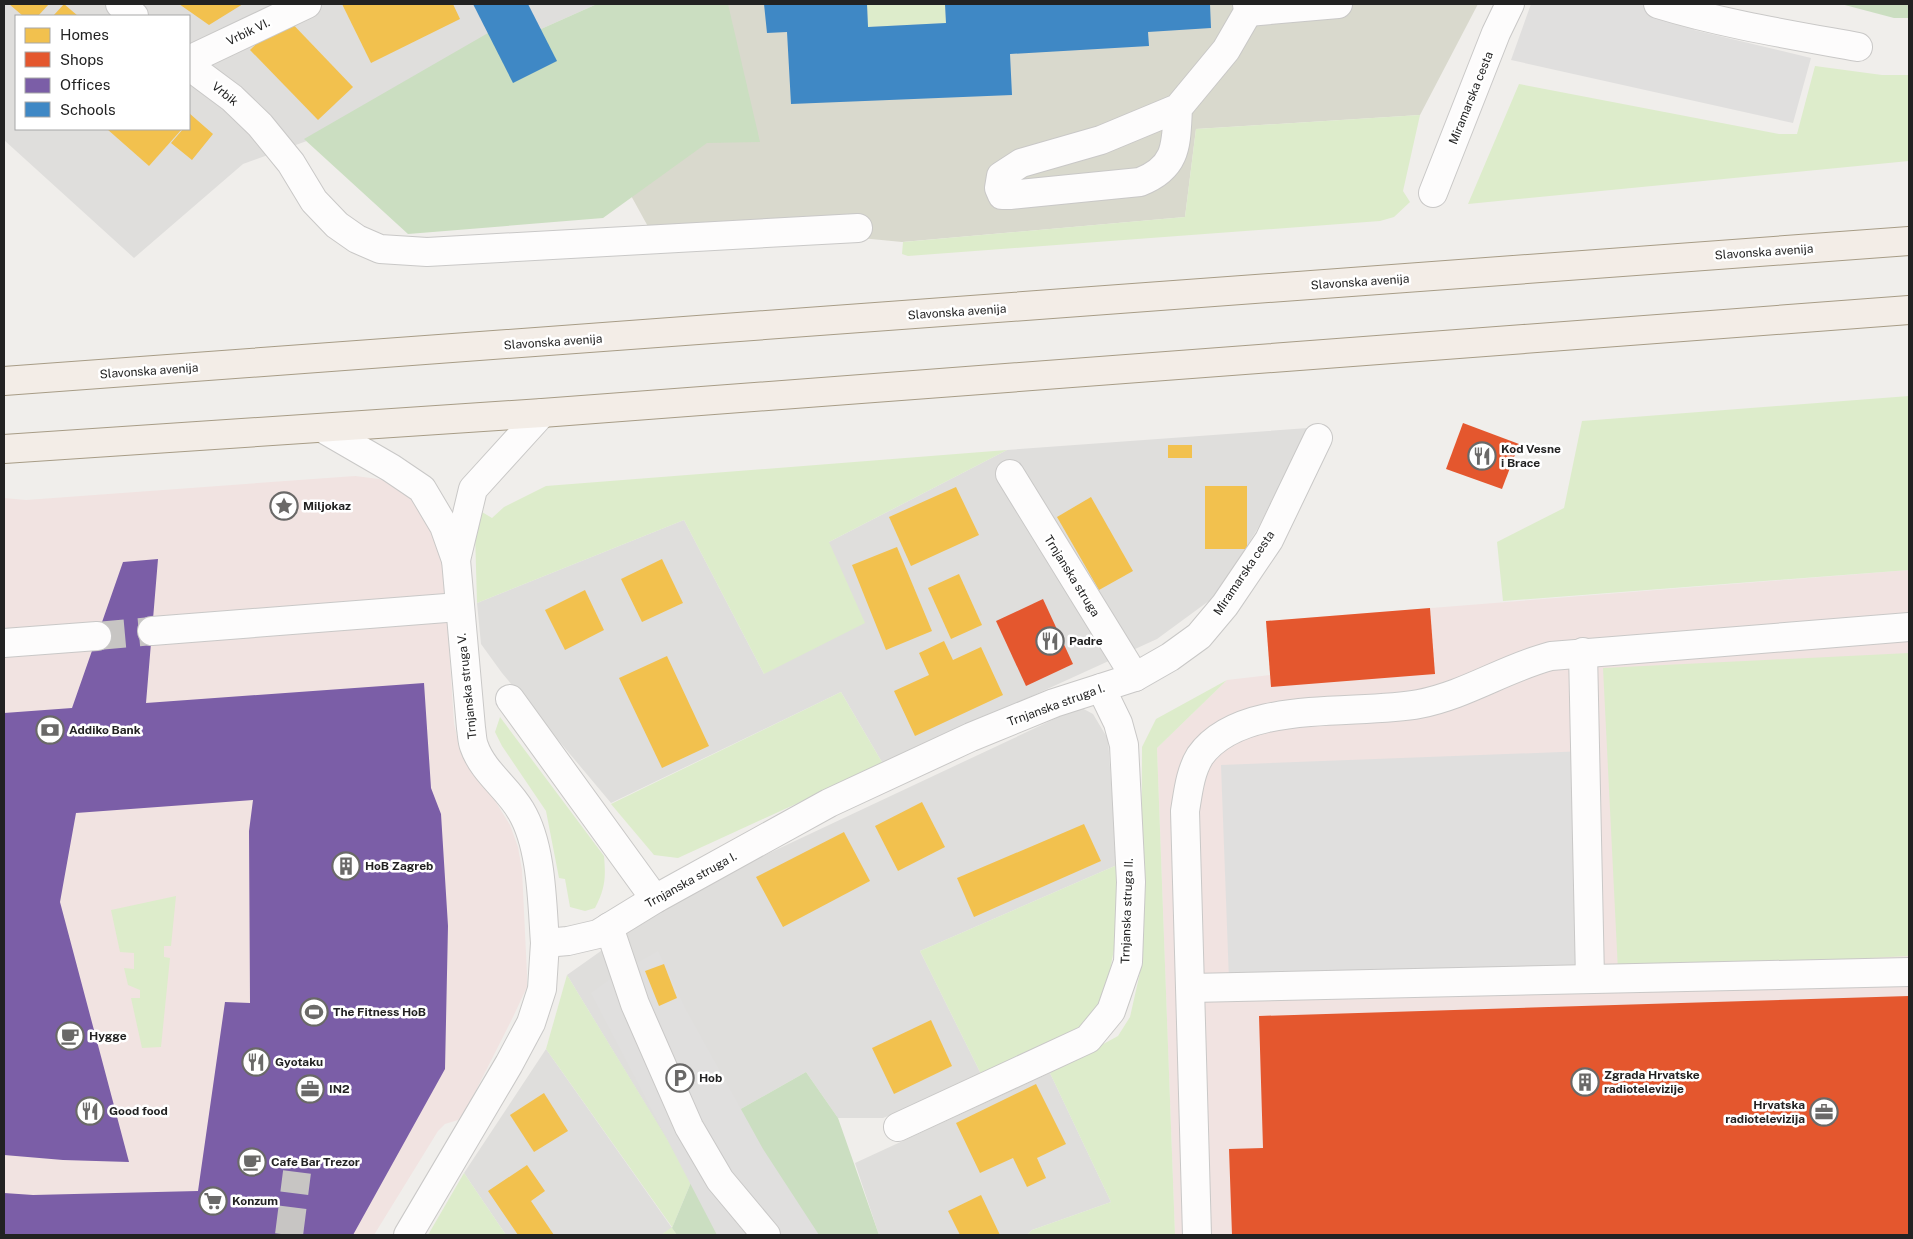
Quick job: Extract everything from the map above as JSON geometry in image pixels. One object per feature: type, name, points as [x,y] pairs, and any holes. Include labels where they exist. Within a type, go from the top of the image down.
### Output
[{"type":"main road","name":"Slavonska avenija","points":[[4,382],[1909,241]]},
{"type":"main road","points":[[4,450],[542,413],[1909,310]]},
{"type":"street","points":[[120,4],[133,15]]},
{"type":"street","name":"Vrbik VI.","points":[[190,60],[307,4]]},
{"type":"street","points":[[1178,108],[1176,145],[1167,165],[1154,177],[1140,182],[1002,195],[999,188],[1001,176],[1021,164],[1101,140],[1178,108],[1226,50],[1247,8],[1338,4]]},
{"type":"street","name":"Miramarska cesta","points":[[1433,193],[1496,33],[1510,4]]},
{"type":"street","points":[[1658,4],[1683,12],[1770,31],[1858,47]]},
{"type":"street","name":"Vrbik","points":[[190,67],[232,98],[260,124],[292,164],[314,200],[337,226],[357,239],[380,249],[427,252],[858,228]]},
{"type":"street","points":[[456,560],[473,489],[542,413]]},
{"type":"street","points":[[322,428],[391,468],[422,489],[444,526],[456,560]]},
{"type":"street","name":"Miramarska cesta","points":[[1135,677],[1170,657],[1199,636],[1225,605],[1269,540],[1318,438]]},
{"type":"street","name":"Trnjanska struga","points":[[1010,474],[1135,677]]},
{"type":"street","name":"Trnjanska struga V.","points":[[456,560],[470,728],[474,746],[483,763],[511,796],[522,813],[530,832],[538,864],[545,943]]},
{"type":"street","points":[[152,632],[459,607]]},
{"type":"street","points":[[1197,1235],[1185,811],[1190,782],[1200,757],[1218,737],[1244,724],[1272,716],[1417,704],[1450,697],[1527,662],[1551,656],[1909,628]]},
{"type":"street","points":[[4,643],[97,636]]},
{"type":"street","points":[[1583,652],[1590,978]]},
{"type":"street","name":"Trnjanska struga I.","points":[[545,943],[568,941],[598,934],[655,899],[829,804],[971,737],[1054,703],[1135,677]]},
{"type":"street","name":"Trnjanska struga II.","points":[[898,1127],[1088,1039],[1111,1011],[1128,962],[1131,882],[1124,745],[1118,723],[1101,688]]},
{"type":"street","points":[[510,699],[655,899]]},
{"type":"street","points":[[609,928],[636,1004],[690,1127],[720,1180],[766,1235]]},
{"type":"street","points":[[408,1235],[509,1064],[531,1023],[542,990],[545,943]]},
{"type":"street","points":[[1191,988],[1909,972]]},
{"type":"shaded area","points":[[4,4],[597,4],[541,29],[379,115],[243,164],[134,258],[4,140]]},
{"type":"shaded area","points":[[597,4],[1478,4],[1420,115],[1196,129],[1185,217],[902,242],[830,235],[651,232],[557,61]]},
{"type":"shaded area","points":[[1531,4],[1702,4],[1694,30],[1811,58],[1793,123],[1511,60]]},
{"type":"shaded area","points":[[1308,428],[1258,528],[1217,595],[1157,639],[883,764],[841,692],[611,803],[502,673],[481,644],[477,603],[684,520],[764,674],[829,542],[1007,450]]},
{"type":"shaded area","name":"HoB Zagreb","points":[[355,476],[379,479],[394,484],[406,491],[421,507],[440,552],[444,569],[454,724],[458,741],[510,825],[518,847],[522,870],[527,987],[466,1110],[458,1120],[445,1124],[438,1131],[374,1235],[4,1235],[4,498],[26,500]]},
{"type":"shaded area","name":"Hrvatska radiotelevizija","points":[[1909,570],[1909,1235],[1175,1235],[1157,748],[1227,680],[1270,675],[1266,621]]},
{"type":"shaded area","points":[[1080,707],[1093,714],[1108,739],[1117,865],[920,951],[983,1078],[883,1118],[838,1118],[806,1072],[672,1148],[567,975],[663,907],[763,856]]},
{"type":"shaded area","points":[[1586,751],[1595,966],[1229,980],[1221,765]]},
{"type":"shaded area","name":"Hob","points":[[658,951],[685,1008],[763,1149],[819,1235],[717,1235],[591,993],[613,977]]},
{"type":"shaded area","points":[[546,1049],[672,1228],[661,1235],[506,1235],[464,1173]]},
{"type":"shaded area","points":[[1050,1073],[1111,1202],[1032,1230],[1027,1235],[879,1235],[855,1163]]},
{"type":"green space","points":[[597,4],[728,4],[760,142],[707,143],[603,218],[408,234],[304,139],[488,33],[541,29]]},
{"type":"green space","points":[[867,4],[945,4],[946,23],[868,27]]},
{"type":"green space","points":[[1841,4],[1909,4],[1909,18],[1894,18]]},
{"type":"green space","points":[[1815,66],[1882,75],[1909,75],[1909,161],[1468,204],[1519,84],[1779,134],[1797,134]]},
{"type":"green space","points":[[1420,115],[1403,191],[1410,202],[1394,217],[1380,221],[908,256],[902,254],[903,242],[1185,217],[1196,129]]},
{"type":"green space","points":[[1909,396],[1909,570],[1503,601],[1497,542],[1564,508],[1582,421]]},
{"type":"green space","points":[[1007,450],[829,542],[865,623],[764,674],[684,520],[477,603],[475,532],[482,512],[492,518],[504,507],[546,486]]},
{"type":"green space","points":[[1909,653],[1909,956],[1618,971],[1603,668]]},
{"type":"green space","points":[[1227,680],[1157,748],[1175,1235],[1027,1235],[1032,1230],[1111,1202],[1050,1073],[1118,1036],[1130,1017],[1141,968],[1142,747],[1156,719]]},
{"type":"green space","points":[[841,692],[883,764],[678,858],[654,855],[611,804]]},
{"type":"green space","points":[[500,717],[604,856],[604,883],[595,908],[585,911],[570,907],[565,879],[559,878],[546,811],[502,746],[495,732]]},
{"type":"green space","points":[[1117,865],[1115,944],[1105,997],[1087,1020],[1062,1041],[983,1078],[920,951]]},
{"type":"green space","points":[[176,896],[171,946],[164,946],[164,957],[170,958],[161,1047],[142,1048],[131,998],[140,998],[140,990],[128,985],[124,968],[134,969],[134,953],[120,952],[111,910]]},
{"type":"green space","points":[[567,975],[692,1180],[672,1228],[677,1235],[661,1235],[672,1227],[546,1049]]},
{"type":"green space","points":[[806,1072],[838,1118],[879,1235],[677,1235],[672,1228],[692,1180],[672,1148]]},
{"type":"green space","points":[[464,1173],[506,1235],[428,1235]]},
{"type":"building: Homes","points":[[9,4],[49,4],[39,15],[22,15]]},
{"type":"building: Homes","points":[[64,4],[77,15],[54,15]]},
{"type":"building: Homes","points":[[179,4],[243,4],[209,25]]},
{"type":"building: Homes","points":[[342,4],[453,4],[460,19],[371,63]]},
{"type":"building: Homes","points":[[285,16],[353,87],[318,120],[250,50]]},
{"type":"building: Homes","points":[[190,114],[213,134],[192,160],[171,143],[182,130],[190,130]]},
{"type":"building: Homes","points":[[108,130],[181,130],[149,166]]},
{"type":"building: Homes","points":[[1168,445],[1192,445],[1192,458],[1168,458]]},
{"type":"building: Homes","points":[[1205,486],[1247,486],[1247,549],[1205,549]]},
{"type":"building: Homes","points":[[956,487],[979,535],[911,566],[889,517]]},
{"type":"building: Homes","points":[[1091,497],[1133,571],[1099,590],[1057,517]]},
{"type":"building: Homes","points":[[897,547],[932,631],[886,650],[852,565]]},
{"type":"building: Homes","points":[[662,559],[683,603],[642,622],[621,579]]},
{"type":"building: Homes","points":[[959,574],[982,625],[951,639],[928,588]]},
{"type":"building: Homes","points":[[585,590],[604,630],[565,650],[545,610]]},
{"type":"building: Homes","points":[[944,641],[953,660],[981,647],[1003,695],[915,736],[894,691],[929,675],[919,653]]},
{"type":"building: Homes","points":[[667,656],[709,746],[662,768],[619,678]]},
{"type":"building: Homes","points":[[922,802],[945,847],[898,871],[875,826]]},
{"type":"building: Homes","points":[[1084,824],[1101,861],[974,917],[957,878]]},
{"type":"building: Homes","points":[[844,832],[870,881],[783,927],[756,877]]},
{"type":"building: Homes","points":[[664,964],[677,998],[659,1006],[645,971]]},
{"type":"building: Homes","points":[[931,1020],[952,1066],[894,1094],[872,1048]]},
{"type":"building: Homes","points":[[1036,1084],[1066,1144],[1037,1158],[1046,1178],[1027,1187],[1013,1158],[980,1173],[956,1123]]},
{"type":"building: Homes","points":[[544,1093],[568,1131],[534,1152],[510,1115]]},
{"type":"building: Homes","points":[[527,1165],[545,1191],[531,1201],[554,1235],[518,1235],[488,1191]]},
{"type":"building: Homes","points":[[981,1195],[1000,1235],[960,1235],[948,1211]]},
{"type":"building: Shops","name":"Kod Vesne i Brace","points":[[1463,423],[1519,444],[1502,489],[1446,469]]},
{"type":"building: Shops","points":[[1043,599],[1073,664],[1026,686],[996,621]]},
{"type":"building: Shops","points":[[1430,608],[1435,674],[1271,687],[1266,621]]},
{"type":"building: Shops","name":"Zgrada Hrvatske radiotelevizije","points":[[1909,996],[1909,1235],[1232,1235],[1229,1149],[1263,1148],[1259,1016]]},
{"type":"building: Offices","name":"HoB Zagreb","points":[[158,559],[146,703],[424,683],[431,788],[441,814],[448,926],[445,1069],[353,1235],[4,1235],[4,1193],[33,1195],[198,1191],[225,1002],[250,1003],[249,831],[253,800],[76,813],[60,902],[129,1162],[63,1160],[4,1155],[4,713],[72,708],[123,562]]},
{"type":"building: Schools","points":[[473,4],[528,4],[557,61],[513,83]]},
{"type":"building: Schools","points":[[764,4],[867,4],[868,27],[946,23],[945,4],[1210,4],[1211,28],[1148,32],[1149,46],[1010,54],[1012,95],[791,104],[787,32],[767,33]]},
{"type":"tunnel","points":[[97,636],[152,631]]},
{"type":"tunnel","points":[[289,1235],[297,1172]]},
{"type":"place","name":"Kod Vesne i Brace","points":[[1482,456]]},
{"type":"place","name":"Miljokaz","points":[[284,506]]},
{"type":"place","name":"Padre","points":[[1050,641]]},
{"type":"place","name":"Addiko Bank","points":[[50,730]]},
{"type":"place","name":"HoB Zagreb","points":[[346,866]]},
{"type":"place","name":"The Fitness HoB","points":[[314,1012]]},
{"type":"place","name":"Hygge","points":[[70,1036]]},
{"type":"place","name":"Gyotaku","points":[[256,1062]]},
{"type":"place","name":"Hob","points":[[680,1078]]},
{"type":"place","name":"Zgrada Hrvatske radiotelevizije","points":[[1585,1082]]},
{"type":"place","name":"IN2","points":[[310,1089]]},
{"type":"place","name":"Good food","points":[[90,1111]]},
{"type":"place","name":"Hrvatska radiotelevizija","points":[[1824,1112]]},
{"type":"place","name":"Cafe Bar Trezor","points":[[252,1162]]},
{"type":"place","name":"Konzum","points":[[213,1201]]}]
